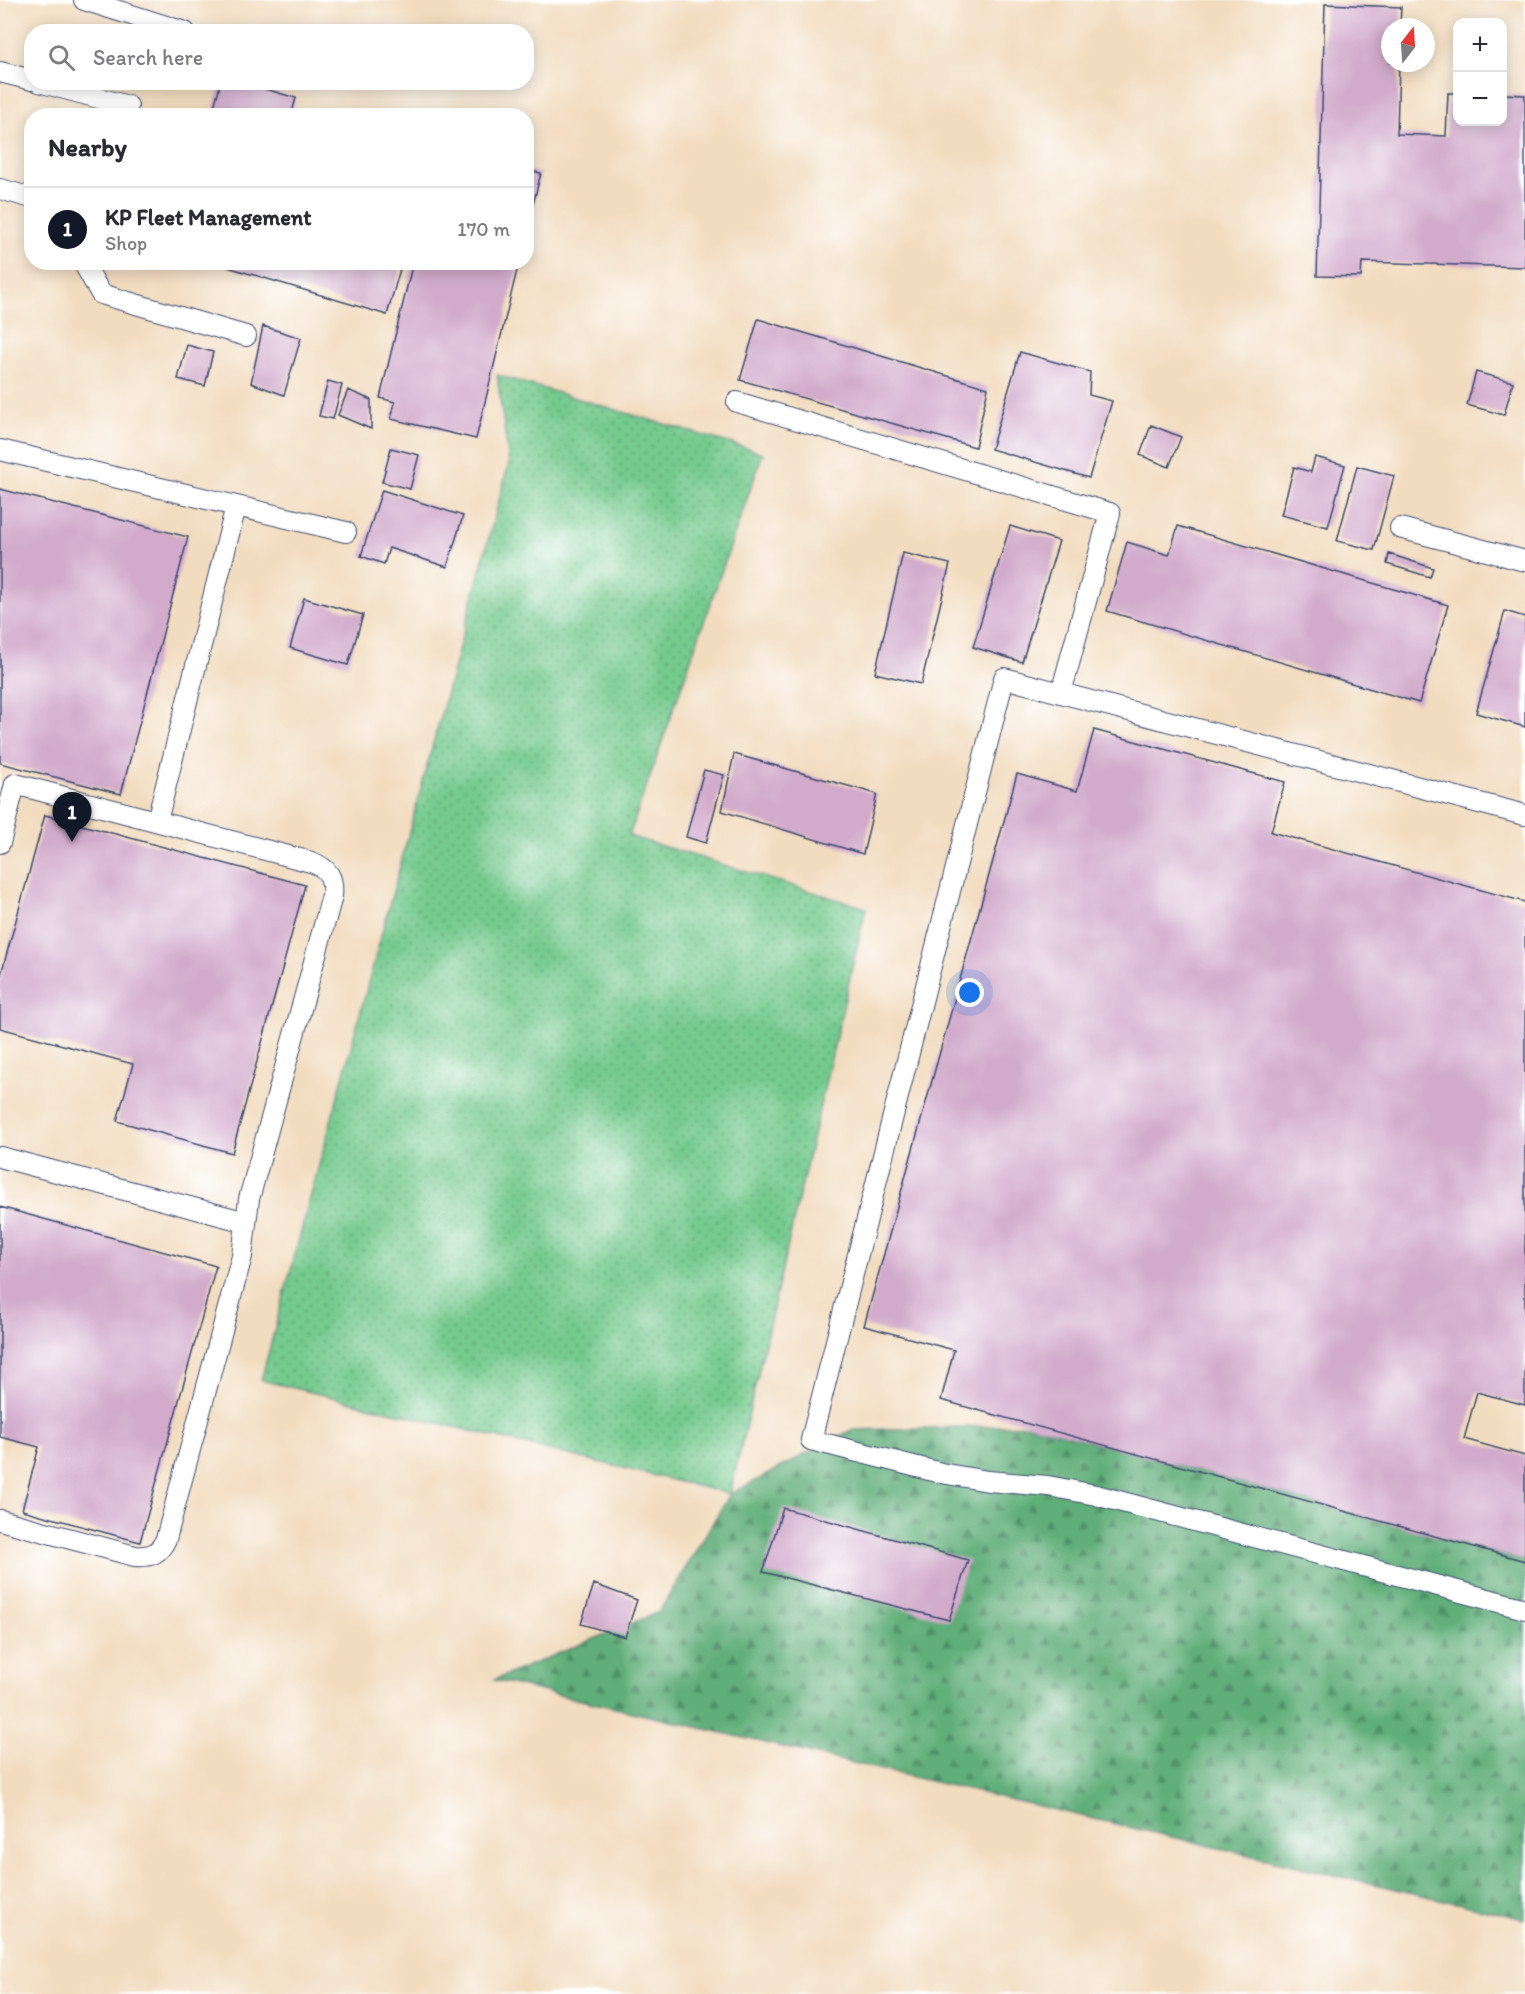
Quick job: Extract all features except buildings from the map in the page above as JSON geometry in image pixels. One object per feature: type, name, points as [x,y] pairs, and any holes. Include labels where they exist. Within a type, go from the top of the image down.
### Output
[{"type":"lane","points":[[84,0],[160,24]]},
{"type":"lane","points":[[0,72],[24,78]]},
{"type":"lane","points":[[69,90],[128,106],[127,108]]},
{"type":"lane","points":[[0,189],[24,196]]},
{"type":"lane","points":[[87,270],[100,294],[246,336]]},
{"type":"lane","points":[[737,402],[1110,513],[1061,693]]},
{"type":"lane","points":[[0,450],[346,532]]},
{"type":"lane","points":[[157,821],[237,506]]},
{"type":"lane","points":[[1400,528],[1525,561]]},
{"type":"lane","points":[[1525,816],[1004,678],[811,1440],[941,1473],[988,1481],[1048,1486],[1096,1495],[1525,1608]]},
{"type":"lane","points":[[0,843],[3,823],[15,783],[311,862],[330,873],[334,884],[249,1199],[242,1256],[162,1549],[146,1557],[135,1556],[0,1520]]},
{"type":"lane","points":[[0,1156],[246,1222]]},
{"type":"green space","points":[[497,375],[763,453],[629,836],[866,908],[730,1494],[261,1380],[509,463]]},
{"type":"green space","points":[[1031,1425],[1525,1561],[1525,1919],[494,1680],[659,1612],[730,1494],[851,1430]]},
{"type":"place","name":"KP Fleet Management","points":[[72,842]]}]
